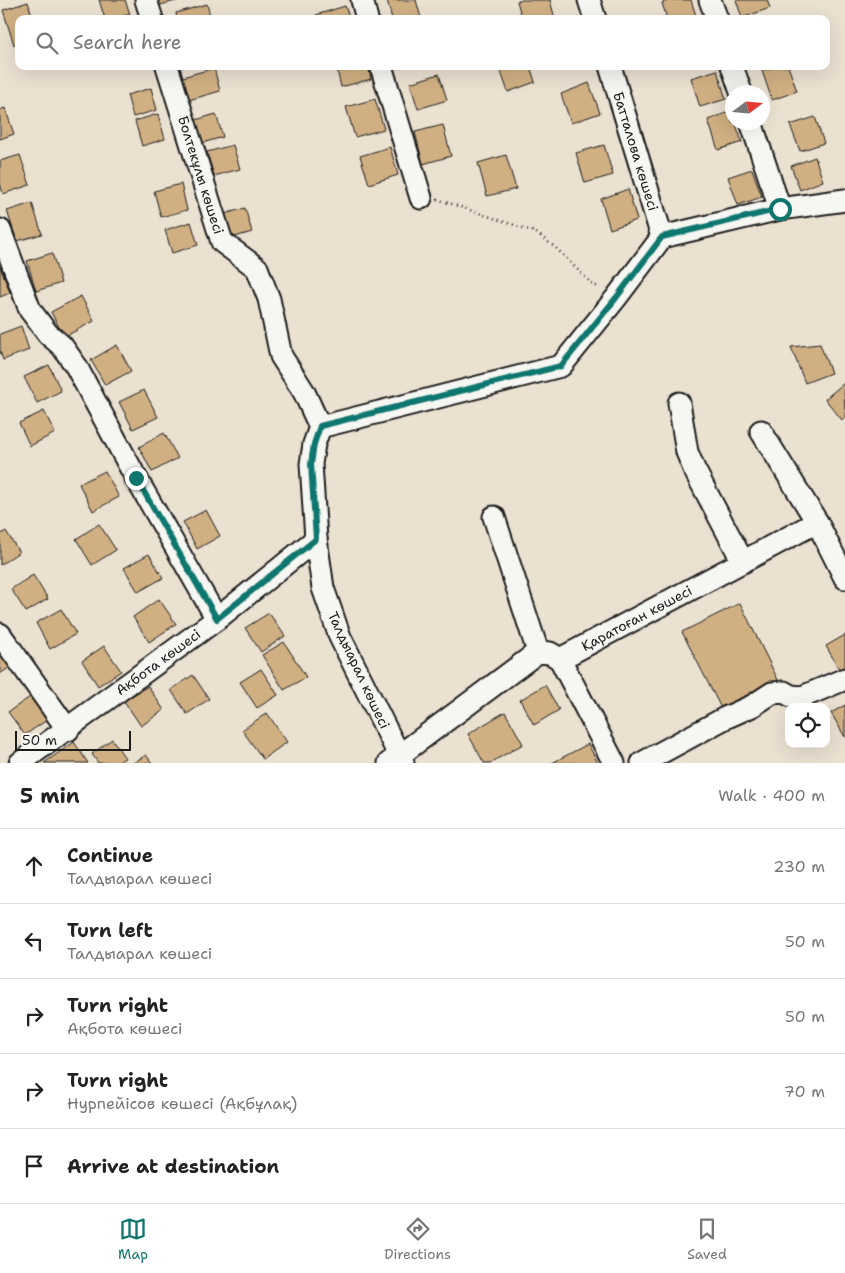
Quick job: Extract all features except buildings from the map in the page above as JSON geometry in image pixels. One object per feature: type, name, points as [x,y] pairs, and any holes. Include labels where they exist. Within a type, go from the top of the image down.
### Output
[{"type":"street","points":[[146,0],[151,15]]},
{"type":"street","points":[[362,0],[366,15]]},
{"type":"street","points":[[589,0],[594,15]]},
{"type":"street","points":[[710,0],[716,15]]},
{"type":"street","name":"Болтекұлы көшесі","points":[[168,70],[222,242],[257,268],[268,299],[281,356],[304,392],[320,426]]},
{"type":"street","points":[[382,70],[421,198]]},
{"type":"street","name":"Батталова көшесі","points":[[611,70],[662,237]]},
{"type":"street","points":[[733,70],[739,85]]},
{"type":"street","points":[[754,130],[780,209]]},
{"type":"street","points":[[320,426],[561,366],[662,237],[780,209],[845,200]]},
{"type":"street","points":[[0,230],[30,310],[48,334],[62,346],[76,366],[136,478],[217,619]]},
{"type":"street","points":[[679,403],[687,452],[694,469],[744,562]]},
{"type":"street","name":"Талдыарал көшесі","points":[[320,426],[314,444],[311,464],[316,539],[323,588],[340,637],[397,761]]},
{"type":"street","points":[[761,430],[817,522],[844,574]]},
{"type":"street","points":[[494,518],[538,652]]},
{"type":"street","name":"Қаратоған көшесі","points":[[560,659],[817,522]]},
{"type":"street","name":"Ақбота көшесі","points":[[20,763],[68,730],[217,619],[316,539]]},
{"type":"street","points":[[0,634],[68,730]]},
{"type":"street","points":[[397,761],[538,652],[550,653],[560,659],[614,763]]},
{"type":"street","points":[[642,763],[772,694],[784,692],[791,696],[802,697],[845,679]]},
{"type":"path","points":[[421,198],[435,198],[535,232],[556,248],[592,284],[616,298]]},
{"type":"route","points":[[136,478],[217,619],[316,539],[311,464],[314,444],[320,426],[561,366],[662,237],[780,209]]}]
